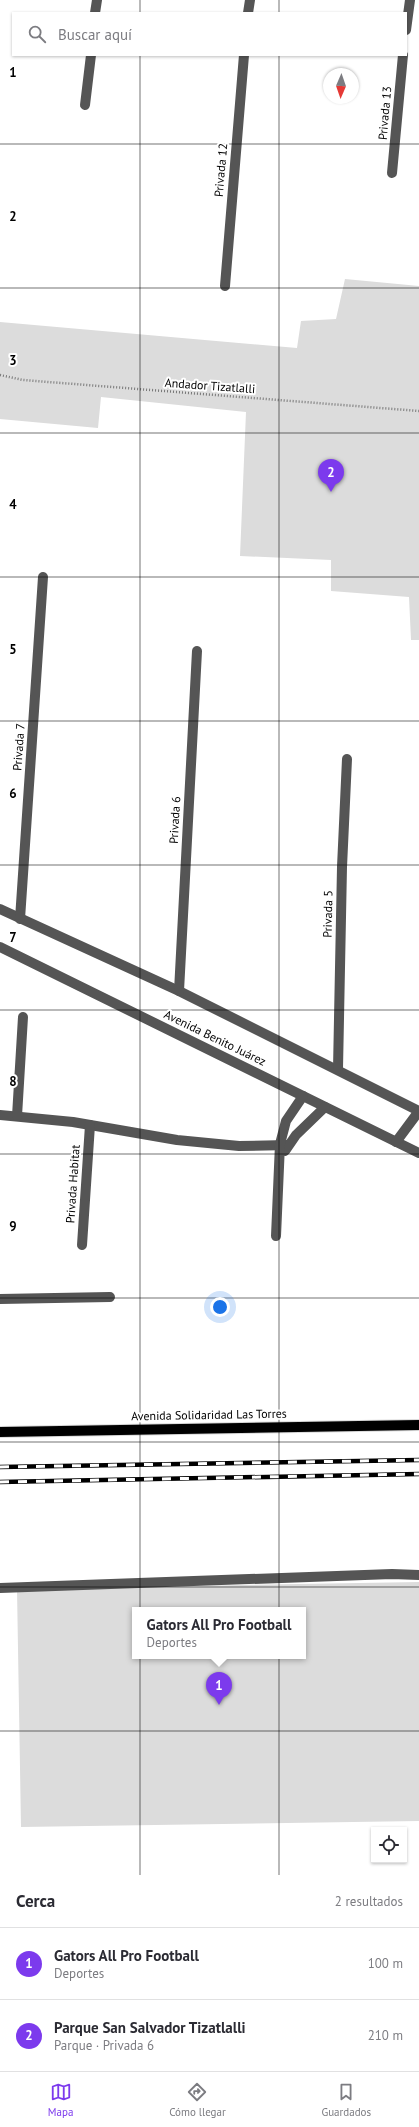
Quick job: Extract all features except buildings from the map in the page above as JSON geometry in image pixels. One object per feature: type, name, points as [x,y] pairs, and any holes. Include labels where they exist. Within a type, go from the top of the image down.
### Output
[{"type":"main road","name":"Avenida Solidaridad Las Torres","points":[[0,1432],[419,1425]]},
{"type":"street","points":[[95,12],[97,0]]},
{"type":"street","points":[[248,12],[250,0]]},
{"type":"street","points":[[407,22],[410,0]]},
{"type":"street","points":[[85,105],[91,56]]},
{"type":"street","name":"Privada 12","points":[[225,286],[244,56]]},
{"type":"street","name":"Privada 13","points":[[392,173],[403,56]]},
{"type":"street","name":"Privada 7","points":[[20,919],[43,577]]},
{"type":"street","name":"Privada 6","points":[[179,991],[197,651]]},
{"type":"street","name":"Privada 5","points":[[338,1069],[342,867],[347,759]]},
{"type":"street","points":[[0,909],[179,991],[338,1069],[419,1111],[396,1142]]},
{"type":"street","name":"Avenida Benito Juárez","points":[[0,947],[419,1153]]},
{"type":"street","points":[[17,1116],[23,1017]]},
{"type":"street","points":[[276,1236],[279,1161],[284,1145],[286,1121],[303,1096]]},
{"type":"street","points":[[0,1116],[17,1116],[90,1125],[193,1142],[239,1146],[284,1145],[325,1106]]},
{"type":"street","name":"Privada Habitat","points":[[82,1245],[90,1125]]},
{"type":"street","points":[[0,1299],[110,1297]]},
{"type":"street","points":[[0,1588],[392,1574],[419,1575]]},
{"type":"path","name":"Andador Tizatlalli","points":[[0,374],[22,380],[419,411]]},
{"type":"shaded area","points":[[345,279],[419,286],[419,640],[411,640],[409,597],[331,591],[331,560],[240,556],[246,412],[101,397],[98,428],[0,419],[0,322],[297,348],[301,321],[336,319]]},
{"type":"shaded area","points":[[419,1582],[419,1821],[21,1827],[17,1589]]},
{"type":"railway","points":[[0,1467],[419,1460]]},
{"type":"railway","points":[[0,1482],[419,1474]]},
{"type":"place","name":"Parque San Salvador Tizatlalli","points":[[331,492]]},
{"type":"place","name":"Gators All Pro Football","points":[[219,1705]]}]
